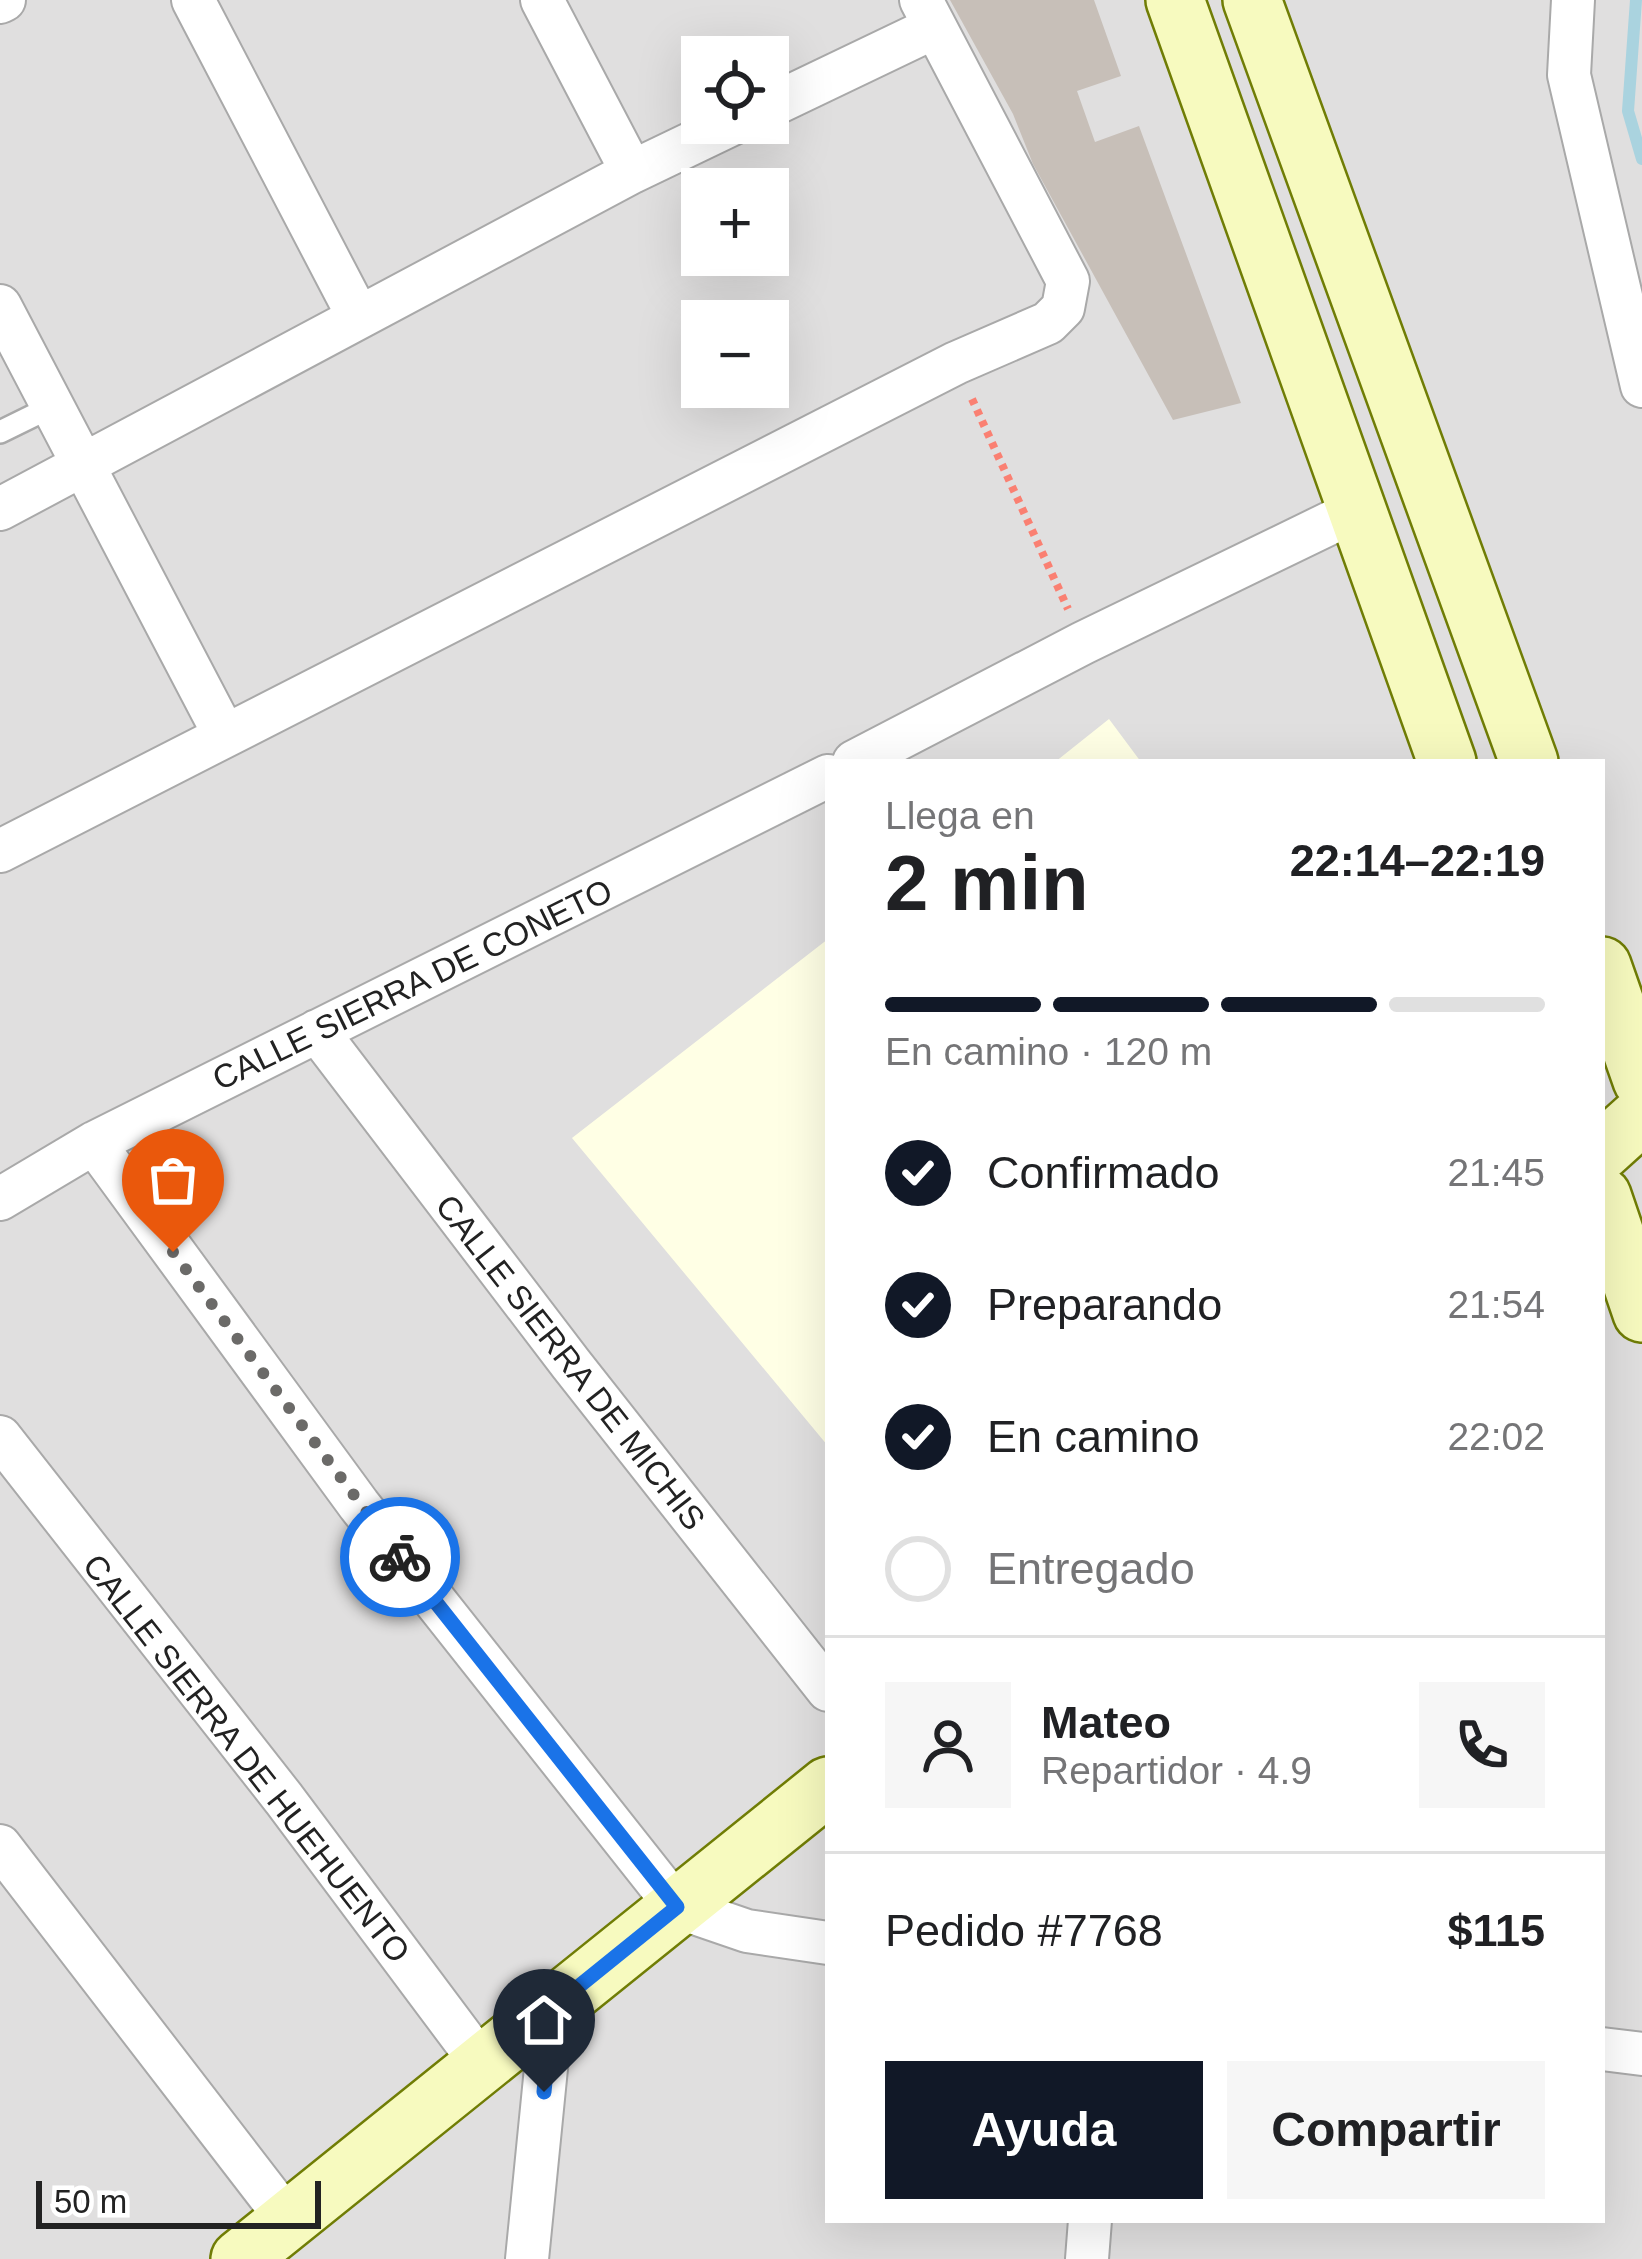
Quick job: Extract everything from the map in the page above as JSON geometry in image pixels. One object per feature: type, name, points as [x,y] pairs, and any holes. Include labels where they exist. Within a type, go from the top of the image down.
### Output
[{"type":"main road","points":[[1175,0],[1446,759]]},
{"type":"main road","points":[[1252,0],[1528,759]]},
{"type":"main road","points":[[1605,975],[1642,1080]]},
{"type":"main road","points":[[1605,1148],[1642,1115]]},
{"type":"main road","points":[[1605,1205],[1642,1313]]},
{"type":"main road","points":[[240,2259],[825,1788]]},
{"type":"street","points":[[193,0],[358,316]]},
{"type":"street","points":[[542,0],[632,172]]},
{"type":"street","points":[[1573,0],[1569,75],[1642,386]]},
{"type":"street","points":[[0,851],[956,363],[1048,323],[1064,308],[1068,281],[928,13],[789,95]]},
{"type":"street","points":[[0,509],[690,144]]},
{"type":"street","points":[[0,306],[224,734]]},
{"type":"street","points":[[860,759],[1083,643],[1357,510]]},
{"type":"street","name":"CALLE SIERRA DE CONETO","points":[[0,1199],[94,1143],[825,777]]},
{"type":"street","name":"CALLE SIERRA DE MICHIS","points":[[317,1031],[825,1686]]},
{"type":"street","points":[[94,1143],[359,1505],[677,1907],[747,1931],[825,1943]]},
{"type":"street","name":"CALLE SIERRA DE HUEHUENTO","points":[[3,1451],[284,1799],[482,2064]]},
{"type":"street","points":[[0,1846],[288,2220]]},
{"type":"street","points":[[527,2259],[552,2008]]},
{"type":"street","points":[[1605,2049],[1642,2054]]},
{"type":"street","points":[[1087,2259],[1090,2223]]},
{"type":"lane","points":[[0,432],[52,406]]},
{"type":"path","points":[[956,363],[1083,643]]},
{"type":"shaded area","points":[[0,0],[1642,0],[1642,2259],[0,2259]]},
{"type":"shaded area","points":[[1109,719],[1139,759],[1059,759]]},
{"type":"shaded area","points":[[825,941],[825,1442],[572,1138]]},
{"type":"building","points":[[950,0],[1094,0],[1121,76],[1077,91],[1095,142],[1139,126],[1241,403],[1173,420],[1033,164],[1013,114]]},
{"type":"waterway","points":[[1636,0],[1628,111],[1642,159]]},
{"type":"way so far","points":[[173,1252],[400,1557]]},
{"type":"route","points":[[400,1557],[677,1907],[552,2008],[544,2092]]}]
